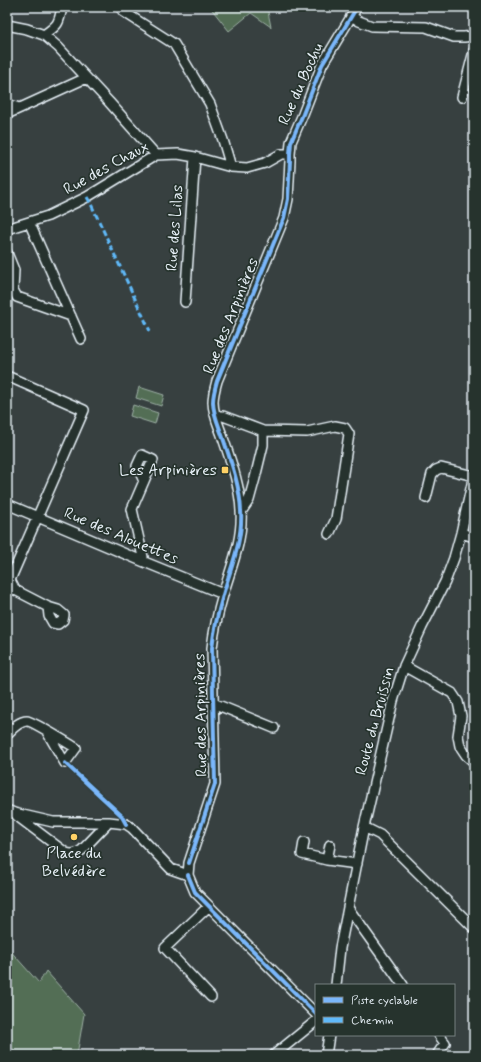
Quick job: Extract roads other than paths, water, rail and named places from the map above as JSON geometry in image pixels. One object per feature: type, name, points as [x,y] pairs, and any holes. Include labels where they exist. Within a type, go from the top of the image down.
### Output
[{"type":"street","points":[[44,35],[59,23],[62,7]]},
{"type":"street","points":[[120,7],[124,12],[174,44],[210,104],[232,167]]},
{"type":"street","name":"Rue du Bochu","points":[[290,154],[293,138],[322,65],[357,7]]},
{"type":"street","points":[[351,16],[372,26],[426,27],[454,37],[474,36]]},
{"type":"street","points":[[7,25],[27,29],[44,35],[58,47],[156,155]]},
{"type":"street","points":[[462,97],[474,51]]},
{"type":"street","points":[[7,114],[86,78]]},
{"type":"street","points":[[7,104],[20,108]]},
{"type":"street","name":"Rue des Chaux","points":[[7,229],[48,216],[87,197],[156,155],[178,154],[232,167],[247,168],[265,163],[281,154],[290,154]]},
{"type":"street","name":"Rue des Arpinières","points":[[188,875],[189,863],[215,784],[212,648],[213,632],[238,547],[240,531],[241,512],[239,494],[213,401],[217,381],[284,218],[288,199],[290,154]]},
{"type":"street","name":"Rue des Lilas","points":[[185,302],[195,157]]},
{"type":"street","points":[[29,222],[81,339]]},
{"type":"street","points":[[7,253],[14,270],[14,290],[17,296],[71,316]]},
{"type":"street","points":[[7,376],[84,410],[38,517],[8,580],[15,590],[48,607]]},
{"type":"street","points":[[216,416],[223,416],[263,431],[307,432],[335,426],[346,428],[349,434],[336,519],[329,534]]},
{"type":"street","name":"Rue des Arpinières","points":[[241,512],[249,500],[255,478],[263,445],[263,431]]},
{"type":"street","points":[[426,498],[432,474],[436,470],[441,468],[474,476]]},
{"type":"street","name":"Route du Bruissin","points":[[336,984],[340,948],[364,827],[393,701],[404,666],[445,582],[454,558],[474,476]]},
{"type":"street","points":[[142,561],[143,557],[132,509],[144,481]]},
{"type":"street","name":"Rue des Alouettes","points":[[7,504],[223,594]]},
{"type":"street","points":[[461,533],[474,537]]},
{"type":"street","points":[[404,666],[452,693],[458,702],[462,716],[458,736],[460,746],[466,755],[474,762]]},
{"type":"street","points":[[213,703],[274,728]]},
{"type":"street","points":[[7,734],[22,722],[27,721],[32,722],[46,730]]},
{"type":"street","points":[[10,812],[66,853],[71,855],[77,854],[82,850],[109,822]]},
{"type":"street","points":[[10,812],[53,822],[109,822],[126,824],[132,828],[171,869],[188,875],[195,892],[315,1013]]},
{"type":"street","points":[[48,840],[53,822]]},
{"type":"street","points":[[364,827],[380,835],[474,928]]},
{"type":"street","points":[[304,842],[302,854],[327,860],[357,864]]},
{"type":"street","points":[[327,860],[330,845]]},
{"type":"street","points":[[209,906],[165,948],[211,998]]},
{"type":"street","points":[[348,908],[402,984]]},
{"type":"street","points":[[274,1055],[315,1022]]},
{"type":"street","points":[[326,1055],[329,1036]]},
{"type":"street","points":[[437,1055],[445,1043],[440,1036]]},
{"type":"place","name":"Les Arpinières","points":[[225,470]]},
{"type":"place","name":"Place du Belvédère","points":[[74,837]]}]
